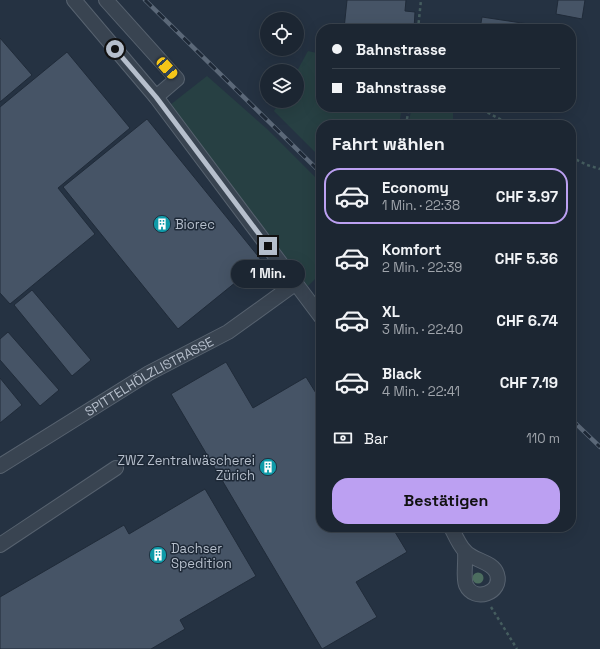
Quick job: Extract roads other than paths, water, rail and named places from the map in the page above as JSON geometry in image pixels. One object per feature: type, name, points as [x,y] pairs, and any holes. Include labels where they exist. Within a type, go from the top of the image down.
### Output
[{"type":"street","points":[[74,0],[156,97],[316,310]]},
{"type":"street","points":[[106,0],[177,79],[156,97]]},
{"type":"street","name":"SPITTELHÖLZLISTRASSE","points":[[0,466],[149,373],[228,332],[296,283]]},
{"type":"street","points":[[0,545],[116,468]]},
{"type":"street","points":[[454,532],[465,552],[466,565],[464,578],[467,587],[474,594],[484,595],[494,591],[498,582],[497,573],[490,565],[465,552]]},
{"type":"railway","points":[[145,0],[316,168]]},
{"type":"railway","points":[[576,424],[600,447]]},
{"type":"place","name":"Biorec","points":[[162,224]]},
{"type":"place","name":"ZWZ Zentralwäscherei Zürich","points":[[268,467]]},
{"type":"place","name":"Dachser Spedition","points":[[158,555]]}]
